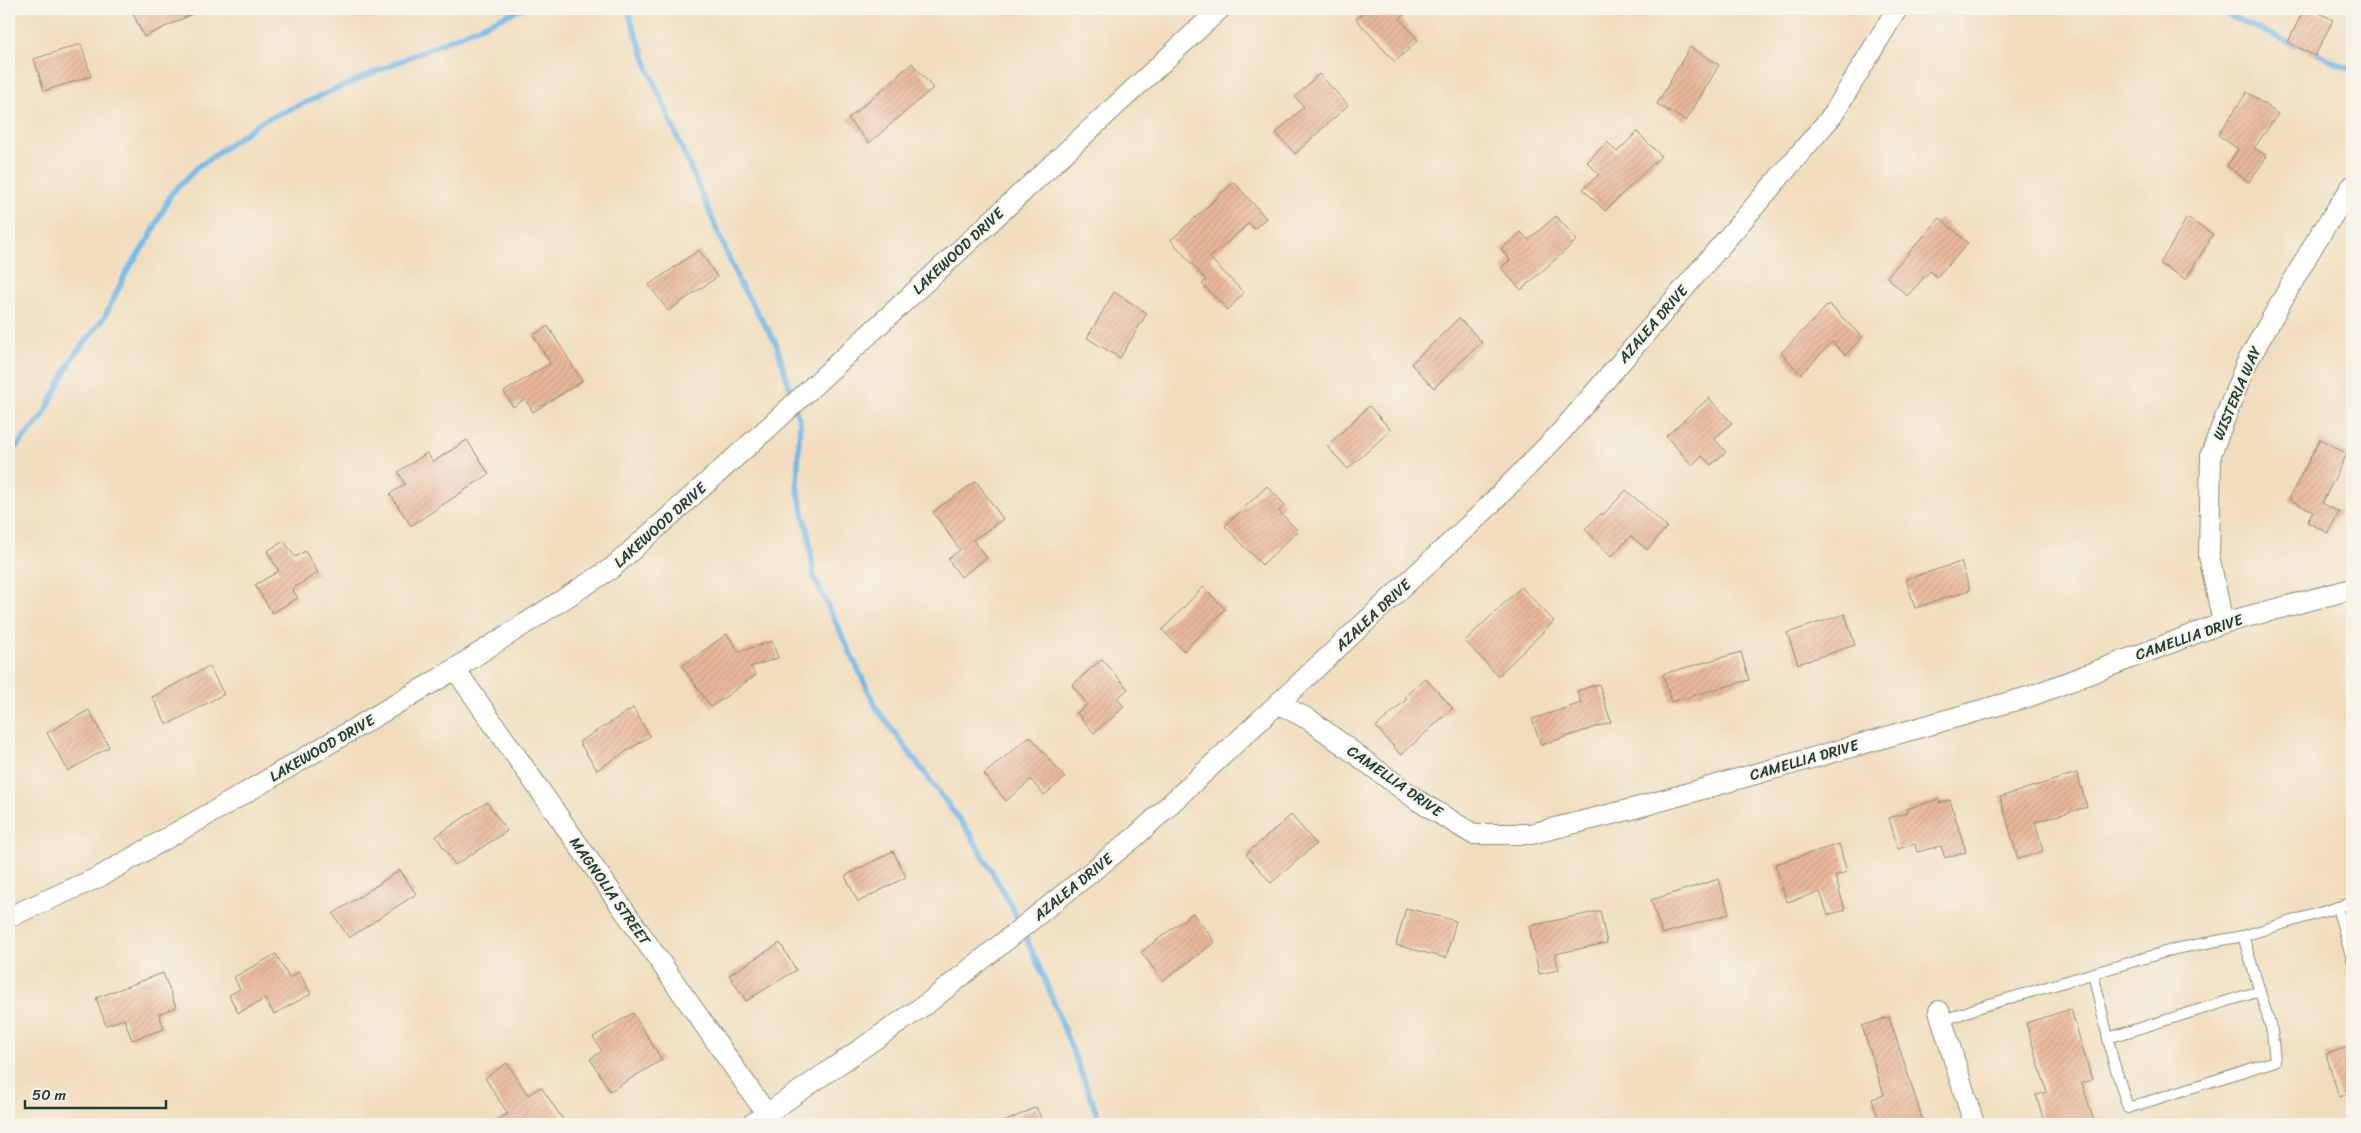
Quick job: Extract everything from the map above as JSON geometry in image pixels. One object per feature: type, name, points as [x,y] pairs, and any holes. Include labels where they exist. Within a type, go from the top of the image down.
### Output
[{"type":"street","name":"LAKEWOOD DRIVE","points":[[9,917],[99,877],[455,669],[612,568],[770,426],[1220,9]]},
{"type":"street","name":"AZALEA DRIVE","points":[[759,1119],[929,1002],[1135,837],[1483,512],[1560,433],[1832,116],[1897,9]]},
{"type":"street","name":"WISTERIA WAY","points":[[2223,623],[2209,556],[2211,454],[2246,364],[2314,244],[2352,186]]},
{"type":"street","name":"CAMELLIA DRIVE","points":[[1279,704],[1310,720],[1417,800],[1473,834],[1530,834],[1632,809],[2031,696],[2223,623],[2352,589]]},
{"type":"street","name":"MAGNOLIA STREET","points":[[455,669],[759,1119]]},
{"type":"street","points":[[1941,1016],[1974,1124]]},
{"type":"lane","points":[[1941,1016],[1980,1007],[2175,949],[2243,936],[2352,903]]},
{"type":"lane","points":[[2337,907],[2352,959]]},
{"type":"lane","points":[[2093,973],[2108,1038],[2128,1108],[2275,1061],[2272,1032],[2243,936]]},
{"type":"lane","points":[[2108,1038],[2260,991]]},
{"type":"building","points":[[131,9],[203,9],[144,37]]},
{"type":"building","points":[[1367,9],[1411,9],[1400,19],[1418,40],[1395,62],[1356,19]]},
{"type":"building","points":[[2304,9],[2311,9],[2333,20],[2315,56],[2288,42]]},
{"type":"building","points":[[81,44],[91,76],[44,91],[34,59]]},
{"type":"building","points":[[1690,47],[1719,65],[1686,121],[1657,104]]},
{"type":"building","points":[[912,63],[933,88],[869,143],[848,119]]},
{"type":"building","points":[[1319,74],[1348,105],[1295,154],[1276,133],[1304,107],[1295,97]]},
{"type":"building","points":[[2247,92],[2278,114],[2254,148],[2267,156],[2249,182],[2227,166],[2238,149],[2218,135]]},
{"type":"building","points":[[1637,132],[1661,156],[1605,211],[1583,189],[1599,174],[1587,162],[1607,142],[1617,152]]},
{"type":"building","points":[[1234,182],[1266,218],[1254,229],[1249,223],[1210,258],[1244,293],[1228,310],[1202,284],[1206,280],[1171,240]]},
{"type":"building","points":[[1556,216],[1577,240],[1521,290],[1501,268],[1510,260],[1501,249],[1521,232],[1528,240]]},
{"type":"building","points":[[1940,218],[1968,243],[1937,277],[1930,271],[1907,296],[1887,277]]},
{"type":"building","points":[[2187,218],[2213,234],[2186,279],[2160,264]]},
{"type":"building","points":[[699,250],[717,277],[668,311],[649,285]]},
{"type":"building","points":[[1114,292],[1147,313],[1120,358],[1087,338]]},
{"type":"building","points":[[1829,304],[1862,337],[1845,355],[1832,342],[1801,374],[1781,353]]},
{"type":"building","points":[[1459,318],[1482,342],[1434,388],[1411,364]]},
{"type":"building","points":[[548,326],[582,381],[533,412],[525,399],[513,407],[504,392],[550,363],[533,335]]},
{"type":"building","points":[[1709,398],[1732,423],[1714,439],[1726,452],[1711,465],[1702,456],[1692,465],[1666,436]]},
{"type":"building","points":[[1369,406],[1391,430],[1348,469],[1327,446]]},
{"type":"building","points":[[2320,439],[2347,454],[2322,503],[2339,512],[2328,533],[2307,522],[2313,512],[2289,499]]},
{"type":"building","points":[[467,440],[489,474],[411,526],[390,494],[405,484],[398,472],[427,453],[433,462]]},
{"type":"building","points":[[976,481],[1003,519],[973,540],[987,558],[961,577],[948,559],[960,550],[933,512]]},
{"type":"building","points":[[1267,486],[1285,505],[1279,511],[1298,531],[1262,565],[1225,526]]},
{"type":"building","points":[[1626,490],[1667,527],[1647,550],[1631,536],[1611,557],[1585,529],[1602,513],[1603,515]]},
{"type":"building","points":[[284,541],[295,557],[305,551],[318,573],[292,589],[298,598],[272,613],[255,585],[279,571],[267,551]]},
{"type":"building","points":[[1961,562],[1970,590],[1915,608],[1906,579]]},
{"type":"building","points":[[1203,587],[1225,609],[1184,651],[1162,630]]},
{"type":"building","points":[[1521,587],[1554,621],[1498,676],[1465,641]]},
{"type":"building","points":[[1845,614],[1855,645],[1798,664],[1787,633]]},
{"type":"building","points":[[727,634],[739,652],[772,641],[778,658],[750,667],[756,675],[711,707],[682,666]]},
{"type":"building","points":[[1741,652],[1749,680],[1671,702],[1663,674]]},
{"type":"building","points":[[1102,659],[1128,689],[1117,698],[1124,707],[1094,733],[1077,713],[1087,704],[1072,685]]},
{"type":"building","points":[[209,666],[224,694],[167,725],[152,697]]},
{"type":"building","points":[[1425,678],[1453,708],[1401,755],[1376,727],[1407,699],[1405,696]]},
{"type":"building","points":[[1599,684],[1611,722],[1541,745],[1532,719],[1581,703],[1577,691]]},
{"type":"building","points":[[633,708],[650,736],[597,770],[579,742]]},
{"type":"building","points":[[89,710],[109,747],[68,771],[47,733]]},
{"type":"building","points":[[1030,736],[1065,778],[1044,795],[1031,780],[1006,801],[984,774]]},
{"type":"building","points":[[2077,773],[2087,807],[2035,822],[2043,851],[2018,859],[2000,797]]},
{"type":"building","points":[[1939,799],[1940,803],[1950,800],[1966,852],[1945,858],[1941,846],[1917,852],[1915,844],[1898,849],[1889,818],[1907,813],[1906,809]]},
{"type":"building","points":[[487,802],[507,831],[455,865],[436,836]]},
{"type":"building","points":[[1291,815],[1316,844],[1271,883],[1246,854]]},
{"type":"building","points":[[1839,844],[1847,872],[1835,876],[1845,910],[1828,915],[1820,892],[1787,902],[1775,864]]},
{"type":"building","points":[[893,851],[906,877],[858,902],[845,876]]},
{"type":"building","points":[[400,870],[416,894],[349,938],[333,914]]},
{"type":"building","points":[[1719,879],[1729,914],[1662,934],[1651,900]]},
{"type":"building","points":[[1406,908],[1456,921],[1446,958],[1396,945]]},
{"type":"building","points":[[1600,911],[1607,943],[1555,954],[1559,970],[1539,974],[1529,926]]},
{"type":"building","points":[[1193,913],[1215,942],[1163,981],[1141,952]]},
{"type":"building","points":[[780,943],[796,970],[746,1001],[729,975]]},
{"type":"building","points":[[276,954],[289,978],[299,972],[311,994],[274,1014],[265,999],[238,1013],[229,995],[240,989],[234,977]]},
{"type":"building","points":[[163,973],[176,1007],[159,1014],[164,1029],[132,1040],[124,1019],[106,1025],[96,998]]},
{"type":"building","points":[[2071,1009],[2092,1080],[2082,1083],[2095,1124],[2045,1124],[2036,1095],[2047,1092],[2026,1023]]},
{"type":"building","points":[[633,1013],[662,1060],[610,1091],[590,1059],[602,1051],[593,1037]]},
{"type":"building","points":[[1889,1017],[1924,1124],[1880,1124],[1872,1099],[1884,1095],[1862,1026]]},
{"type":"building","points":[[2352,1046],[2352,1093],[2339,1097],[2326,1054]]},
{"type":"building","points":[[507,1063],[528,1095],[541,1087],[566,1124],[491,1124],[508,1114],[485,1078]]},
{"type":"building","points":[[1036,1107],[1044,1124],[1000,1124]]},
{"type":"waterway","points":[[9,455],[42,418],[73,357],[104,318],[127,271],[150,237],[171,194],[197,168],[260,122],[521,9]]},
{"type":"waterway","points":[[627,9],[650,73],[740,284],[776,343],[793,399]]},
{"type":"waterway","points":[[2214,9],[2295,45]]},
{"type":"waterway","points":[[2311,51],[2352,70]]},
{"type":"waterway","points":[[795,408],[800,421],[797,486],[808,533],[814,577],[877,709],[970,834],[1011,905],[1045,980],[1101,1124]]}]
